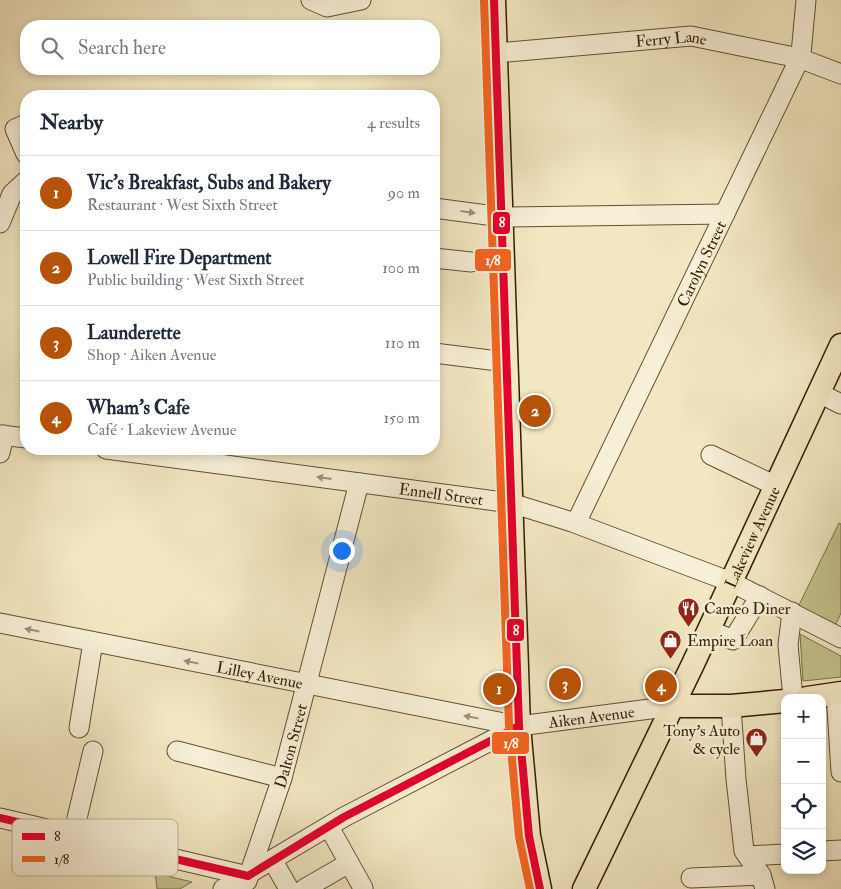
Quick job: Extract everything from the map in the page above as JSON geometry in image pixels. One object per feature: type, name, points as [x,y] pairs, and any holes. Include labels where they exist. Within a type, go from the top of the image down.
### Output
[{"type":"main road","points":[[494,0],[519,726],[529,836],[540,889]]},
{"type":"main road","name":"Lakeview Avenue","points":[[584,889],[709,630],[841,346]]},
{"type":"main road","points":[[673,706],[731,706],[781,701]]},
{"type":"street","points":[[311,0],[327,7],[361,0]]},
{"type":"street","name":"Carolyn Street","points":[[576,523],[799,58],[806,0]]},
{"type":"street","name":"Ferry Lane","points":[[496,53],[691,36],[799,58],[841,74]]},
{"type":"street","points":[[20,127],[15,129],[20,140]]},
{"type":"street","points":[[0,223],[12,194],[20,187]]},
{"type":"street","points":[[440,209],[502,217],[725,214]]},
{"type":"street","points":[[440,259],[472,262]]},
{"type":"street","points":[[440,354],[506,362]]},
{"type":"street","points":[[819,393],[841,404]]},
{"type":"street","points":[[1,441],[20,439]]},
{"type":"street","name":"Ennell Street","points":[[154,455],[511,503],[576,523],[731,582],[841,638]]},
{"type":"street","points":[[711,455],[776,486]]},
{"type":"street","name":"Dalton Street","points":[[247,882],[282,778],[359,483]]},
{"type":"street","points":[[709,630],[733,640],[760,596]]},
{"type":"street","points":[[792,612],[788,646],[793,694]]},
{"type":"street","name":"Lilley Avenue","points":[[0,624],[519,726]]},
{"type":"street","points":[[79,728],[93,642]]},
{"type":"street","points":[[838,693],[841,772]]},
{"type":"street","name":"Aiken Avenue","points":[[223,889],[247,882],[273,861],[328,827],[519,726],[673,706]]},
{"type":"street","points":[[731,706],[736,779],[744,851],[763,882]]},
{"type":"street","points":[[77,819],[93,751]]},
{"type":"street","points":[[177,751],[282,778]]},
{"type":"street","points":[[328,827],[363,888]]},
{"type":"street","points":[[826,851],[841,850]]},
{"type":"street","points":[[748,856],[781,854]]},
{"type":"street","points":[[273,861],[289,889]]},
{"type":"street","points":[[178,863],[247,882]]},
{"type":"street","points":[[304,889],[349,863]]},
{"type":"street","points":[[691,878],[763,882]]},
{"type":"green space","points":[[839,523],[841,524],[841,613],[835,626],[798,607]]},
{"type":"green space","points":[[800,634],[841,656],[841,677],[803,681]]},
{"type":"green space","points":[[155,876],[167,876],[192,882],[180,889],[157,889]]},
{"type":"transit line","name":"1/8","points":[[484,0],[509,726],[519,837],[530,889]]},
{"type":"transit line","name":"8","points":[[494,0],[519,726],[529,836],[540,889]]},
{"type":"transit line","name":"8","points":[[178,860],[248,876],[344,817],[519,726]]},
{"type":"transit line","name":"8","points":[[0,818],[12,821]]},
{"type":"place","name":"Lowell Fire Department","points":[[535,411]]},
{"type":"place","name":"Cameo Diner","points":[[688,627]]},
{"type":"place","name":"Empire Loan","points":[[671,659]]},
{"type":"place","name":"Launderette","points":[[565,684]]},
{"type":"place","name":"Wham's Cafe","points":[[661,686]]},
{"type":"place","name":"Vic’s Breakfast, Subs and Bakery","points":[[499,689]]},
{"type":"place","name":"Tony's Auto & cycle","points":[[756,758]]}]
